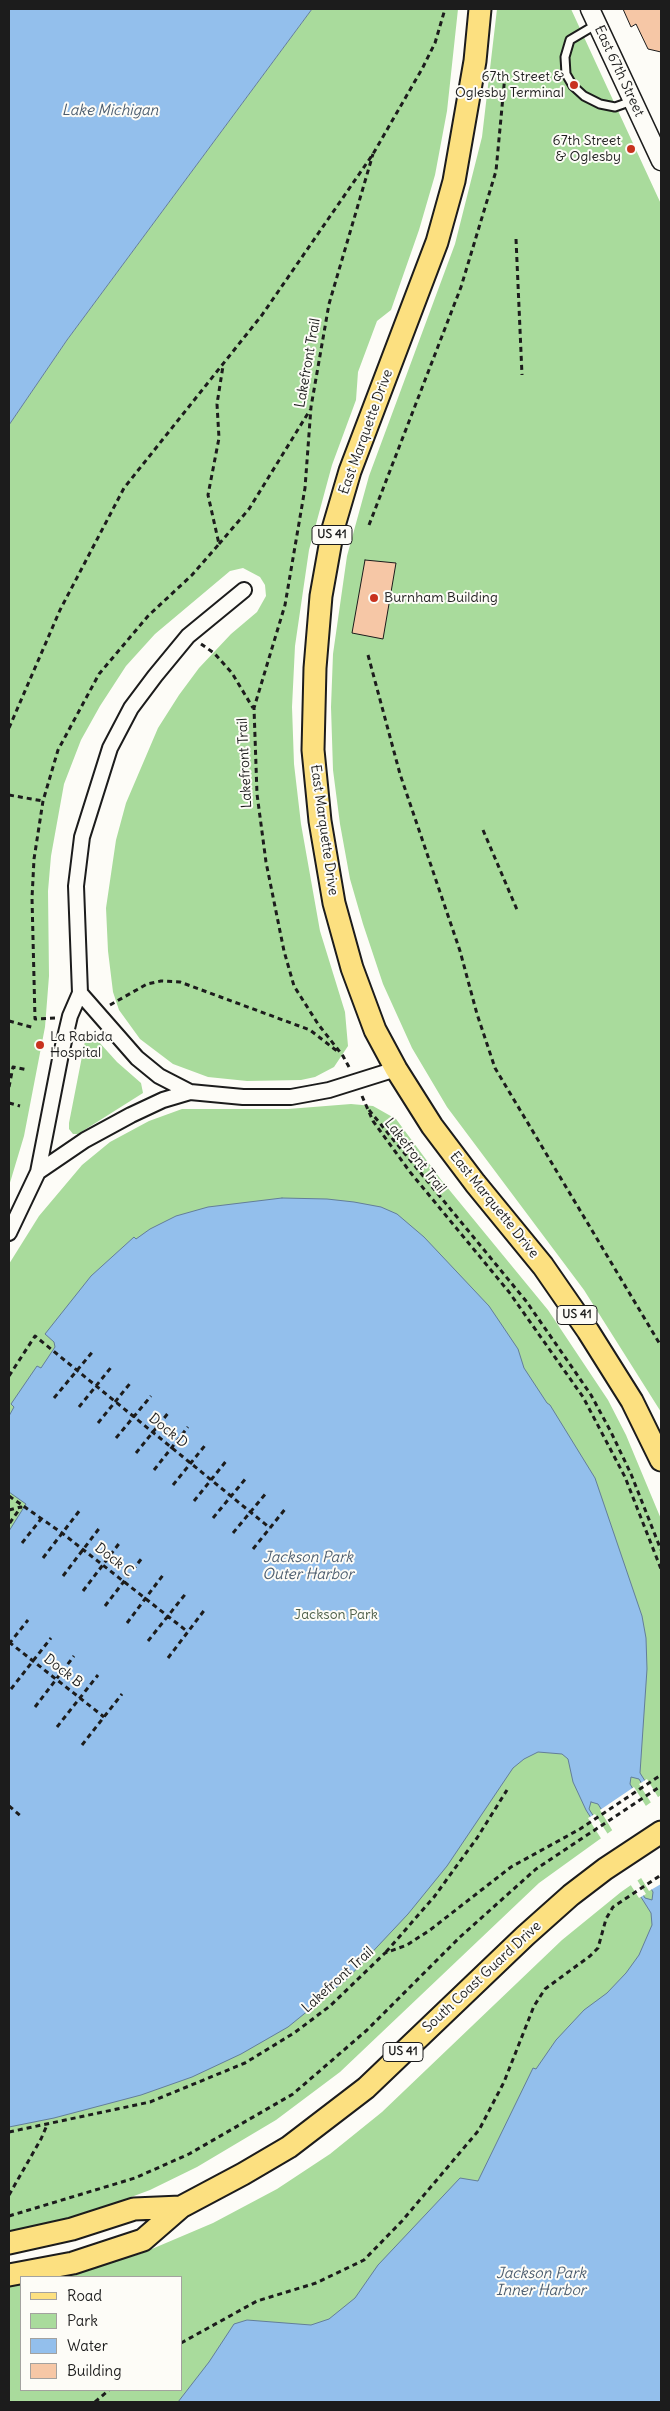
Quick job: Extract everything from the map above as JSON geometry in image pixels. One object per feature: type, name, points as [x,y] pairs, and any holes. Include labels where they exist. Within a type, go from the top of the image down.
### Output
[{"type":"main road","name":"East Marquette Drive","points":[[480,9],[475,61],[454,181],[437,242],[350,471],[333,529],[321,596],[315,668],[313,750],[320,821],[334,903],[352,968],[375,1030],[396,1069],[432,1126],[475,1183],[543,1266],[588,1331],[632,1401],[661,1460]]},
{"type":"main road","name":"South Coast Guard Drive","points":[[9,2275],[73,2263],[143,2240],[181,2207],[243,2174],[289,2146],[330,2117],[372,2082],[525,1936],[605,1869],[661,1832]]},
{"type":"main road","name":"South Coast Guard Drive","points":[[9,2243],[72,2230],[134,2208],[181,2207]]},
{"type":"street","name":"East 67th Street","points":[[594,16],[661,161]]},
{"type":"street","points":[[9,1233],[38,1172],[61,1054],[70,1016],[80,994],[76,886],[82,838],[110,748],[131,708],[188,636],[244,590]]},
{"type":"street","points":[[80,994],[138,1058],[159,1076],[190,1092]]},
{"type":"street","points":[[38,1172],[85,1140],[123,1119],[163,1100],[190,1092],[243,1097],[291,1097],[329,1090],[396,1069]]},
{"type":"lane","points":[[594,16],[570,40],[565,57],[566,74],[573,86],[584,96],[600,104],[615,108],[633,101]]},
{"type":"path","name":"Lakefront Trail","points":[[219,544],[208,495],[219,438],[217,404],[223,366],[262,314],[373,154],[435,43],[445,9]]},
{"type":"path","points":[[369,526],[461,287],[496,171],[505,75]]},
{"type":"path","name":"Lakefront Trail","points":[[116,1002],[147,984],[161,980],[180,982],[310,1030],[343,1056],[318,1024],[294,986],[284,951],[266,862],[257,794],[254,708],[285,605],[305,488],[311,407],[329,304],[373,154]]},
{"type":"path","points":[[516,239],[522,375]]},
{"type":"path","points":[[9,728],[60,610],[124,488],[223,366]]},
{"type":"path","points":[[46,1019],[35,1019],[32,945],[34,859],[43,801],[58,750],[100,674],[148,616],[192,575],[250,509],[311,407]]},
{"type":"path","points":[[188,636],[216,655],[232,672],[254,708]]},
{"type":"path","points":[[368,655],[400,774],[460,951],[477,1014],[495,1068],[661,1346]]},
{"type":"path","points":[[9,795],[43,801]]},
{"type":"path","points":[[483,830],[518,912]]},
{"type":"path","points":[[9,1021],[35,1028]]},
{"type":"path","points":[[9,1087],[13,1067],[28,1070]]},
{"type":"path","points":[[9,1102],[20,1106]]},
{"type":"path","name":"Lakefront Trail","points":[[661,1550],[631,1474],[611,1432],[568,1360],[526,1301],[367,1108],[373,1121],[410,1172],[509,1292],[584,1396],[625,1477],[661,1569]]},
{"type":"path","name":"Dock D","points":[[9,1376],[35,1336],[52,1352],[270,1528]]},
{"type":"path","points":[[54,1398],[94,1350]]},
{"type":"path","points":[[79,1407],[113,1365]]},
{"type":"path","points":[[98,1423],[132,1381]]},
{"type":"path","points":[[116,1438],[151,1396]]},
{"type":"path","points":[[136,1453],[169,1412]]},
{"type":"path","points":[[154,1470],[188,1427]]},
{"type":"path","points":[[173,1485],[207,1443]]},
{"type":"path","points":[[194,1501],[227,1460]]},
{"type":"path","points":[[214,1518],[248,1476]]},
{"type":"path","points":[[233,1533],[267,1492]]},
{"type":"path","name":"Dock C","points":[[9,1496],[22,1505],[22,1508],[62,1533],[188,1632]]},
{"type":"path","points":[[9,1510],[22,1508]]},
{"type":"path","points":[[9,1524],[22,1508]]},
{"type":"path","points":[[253,1549],[286,1508]]},
{"type":"path","points":[[43,1558],[80,1510]]},
{"type":"path","points":[[22,1543],[41,1519]]},
{"type":"path","points":[[63,1576],[101,1526]]},
{"type":"path","points":[[83,1591],[121,1542]]},
{"type":"path","points":[[105,1606],[142,1558]]},
{"type":"path","points":[[127,1623],[163,1575]]},
{"type":"path","points":[[148,1641],[187,1592]]},
{"type":"path","points":[[168,1658],[206,1608]]},
{"type":"path","points":[[9,1643],[28,1620]]},
{"type":"path","points":[[11,1689],[51,1638]]},
{"type":"path","name":"Dock B","points":[[9,1643],[104,1717]]},
{"type":"path","points":[[35,1707],[74,1656]]},
{"type":"path","points":[[57,1726],[98,1674]]},
{"type":"path","points":[[82,1745],[122,1694]]},
{"type":"path","name":"Lakefront Trail","points":[[9,2132],[150,2102],[245,2063],[294,2032],[330,2006],[385,1953],[407,1945],[430,1930],[511,1867],[580,1829],[660,1776]]},
{"type":"path","points":[[9,2216],[135,2178],[189,2154],[293,2094],[367,2030],[460,1937],[529,1875],[661,1786]]},
{"type":"path","points":[[385,1953],[434,1897],[477,1838],[507,1790]]},
{"type":"path","points":[[9,1806],[22,1817]]},
{"type":"path","points":[[182,2343],[257,2301],[316,2283],[364,2260],[402,2221],[479,2130],[504,2082],[534,2006],[553,1982],[590,1956],[598,1948],[606,1919],[613,1906],[661,1876]]},
{"type":"path","points":[[9,2194],[47,2125]]},
{"type":"path","points":[[95,2402],[108,2391]]},
{"type":"green space","points":[[312,9],[458,9],[447,111],[435,175],[419,230],[391,310],[377,321],[358,372],[356,400],[332,465],[309,550],[295,646],[292,707],[294,764],[301,824],[320,931],[345,1012],[348,1046],[334,1067],[315,1077],[301,1080],[247,1081],[208,1077],[173,1064],[140,1039],[119,1010],[113,992],[108,951],[106,908],[116,840],[126,803],[158,728],[179,695],[199,668],[231,634],[257,612],[266,596],[265,585],[260,577],[243,568],[230,571],[155,634],[126,666],[81,740],[64,784],[51,856],[48,891],[49,976],[45,1027],[24,1136],[9,1186],[9,425],[67,340]]},
{"type":"green space","points":[[497,9],[571,9],[661,204],[661,1412],[584,1290],[447,1107],[412,1048],[383,984],[350,879],[333,770],[331,707],[333,654],[347,556],[369,476],[455,244],[482,137]]},
{"type":"green space","points":[[90,1032],[117,1062],[141,1083],[143,1093],[78,1134],[73,1134],[69,1129],[69,1123],[86,1036]]},
{"type":"green space","name":"Jackson Park Outer Harbor","points":[[351,1104],[373,1106],[396,1119],[442,1181],[548,1310],[608,1400],[626,1435],[661,1519],[661,1795],[539,1883],[340,2072],[276,2120],[197,2167],[150,2190],[67,2221],[9,2233],[9,1264],[39,1216],[82,1165],[110,1142],[149,1121],[182,1109],[288,1109]]},
{"type":"green space","name":"Jackson Park Inner Harbor","points":[[654,1869],[661,2402],[9,2402],[9,2286],[20,2284],[20,2391],[182,2391],[182,2276],[61,2276],[140,2254],[213,2223],[277,2189],[330,2154],[382,2112],[562,1940],[621,1892]]},
{"type":"water","name":"Lake Michigan","points":[[9,9],[312,9],[67,340],[9,425]]},
{"type":"water","name":"Jackson Park Outer Harbor","points":[[282,1198],[327,1199],[381,1207],[397,1214],[424,1237],[489,1306],[518,1349],[524,1368],[550,1405],[595,1478],[642,1616],[646,1638],[647,1669],[640,1773],[661,1806],[661,1816],[639,1779],[631,1777],[630,1784],[661,1835],[661,2402],[178,2402],[209,2362],[234,2324],[247,2320],[311,2325],[329,2319],[355,2298],[378,2265],[460,2178],[478,2181],[533,2068],[536,2069],[556,2040],[584,2010],[607,1993],[626,1973],[639,1955],[652,1925],[651,1913],[586,1810],[573,1782],[568,1759],[562,1754],[538,1752],[524,1759],[513,1768],[447,1866],[408,1914],[347,1979],[288,2027],[241,2054],[192,2077],[141,2095],[54,2118],[9,2127],[9,1531],[26,1504],[9,1492],[9,1416],[14,1407],[11,1404],[37,1366],[41,1368],[55,1347],[54,1342],[45,1334],[91,1276],[134,1237],[136,1239],[150,1229],[176,1216],[208,1207]],"holes":[[[591,1802],[598,1804],[653,1892],[652,1900],[645,1898],[589,1809]]]},
{"type":"pier","points":[[647,1779],[661,1802],[661,1818],[639,1784]]},
{"type":"pier","points":[[634,1787],[661,1830],[661,1884],[649,1891],[600,1810]]},
{"type":"pier","points":[[595,1814],[646,1894],[639,1898],[588,1818]]},
{"type":"building","points":[[623,9],[661,9],[661,52],[648,49],[636,24],[631,27]]},
{"type":"building","name":"Burnham Building","points":[[365,560],[396,563],[383,639],[352,633]]},
{"type":"place","name":"67th Street & Oglesby Terminal","points":[[574,85]]},
{"type":"place","name":"67th Street & Oglesby","points":[[631,149]]},
{"type":"place","name":"Burnham Building","points":[[374,598]]},
{"type":"place","name":"La Rabida Hospital","points":[[40,1045]]},
{"type":"park label","name":"Jackson Park","points":[[336,1615]]}]
